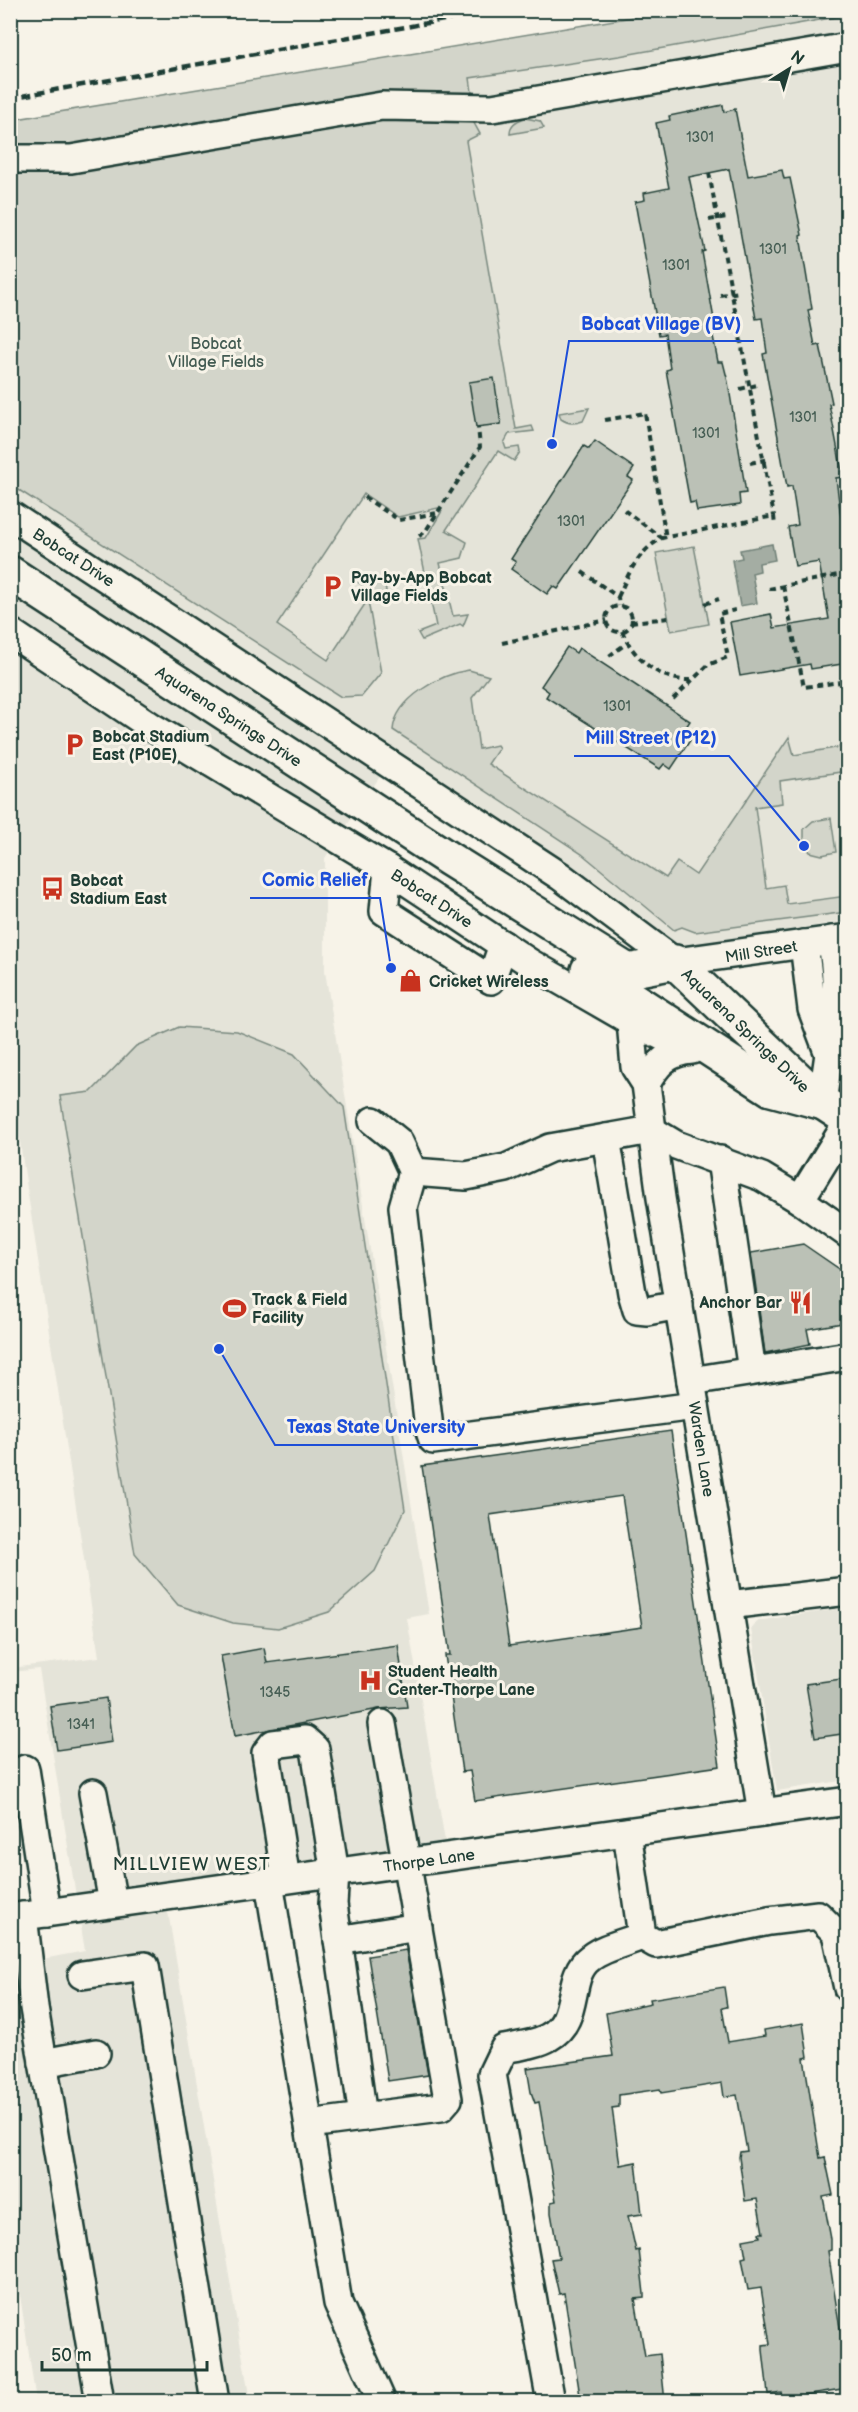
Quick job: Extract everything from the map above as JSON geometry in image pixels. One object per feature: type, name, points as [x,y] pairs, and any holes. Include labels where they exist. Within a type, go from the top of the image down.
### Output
[{"type":"main road","name":"Aquarena Springs Drive","points":[[10,573],[449,859],[627,971],[675,962],[839,1114]]},
{"type":"main road","name":"Aquarena Springs Drive","points":[[449,859],[513,921],[771,1089],[839,1114]]},
{"type":"street","points":[[10,159],[71,159],[381,105],[492,108],[848,47]]},
{"type":"street","name":"Bobcat Drive","points":[[10,515],[560,876],[675,962]]},
{"type":"street","points":[[10,538],[24,533],[44,537]]},
{"type":"street","name":"Bobcat Drive","points":[[10,632],[152,727],[388,869],[503,945],[631,1021],[771,1089]]},
{"type":"street","points":[[388,869],[384,911],[491,980],[503,945]]},
{"type":"street","points":[[800,1200],[839,1114],[832,1016],[838,990],[840,939]]},
{"type":"street","name":"Mill Street","points":[[675,962],[840,939]]},
{"type":"street","points":[[804,944],[812,1009],[833,1038]]},
{"type":"street","name":"Warden Lane","points":[[631,1021],[635,1068],[646,1084],[651,1130],[693,1394],[762,1813]]},
{"type":"street","points":[[646,1084],[659,1064],[669,1055],[692,1050]]},
{"type":"street","points":[[373,1121],[399,1142],[413,1173],[403,1207],[429,1428],[433,1440],[693,1394],[752,1371],[848,1356]]},
{"type":"street","points":[[413,1173],[466,1176],[506,1168],[550,1148],[651,1130],[676,1144],[762,1177],[800,1200],[848,1234]]},
{"type":"street","points":[[606,1138],[632,1293],[637,1310],[647,1311],[679,1305]]},
{"type":"street","points":[[721,1160],[752,1371]]},
{"type":"street","points":[[728,1605],[848,1591]]},
{"type":"street","points":[[309,2124],[441,2107],[448,2099],[382,1724]]},
{"type":"street","points":[[363,2117],[333,1904],[335,1873],[315,1749],[305,1740],[273,1744],[266,1753],[277,1881],[309,2124],[338,2303],[382,2402]]},
{"type":"street","points":[[25,1769],[27,1915],[43,2063],[100,2402]]},
{"type":"street","points":[[93,1793],[113,1903]]},
{"type":"street","name":"Thorpe Lane","points":[[27,1915],[848,1801]]},
{"type":"street","points":[[627,1832],[642,1936]]},
{"type":"street","points":[[642,1936],[656,1944],[768,1921],[818,1915],[836,1933],[848,1988]]},
{"type":"street","points":[[338,1940],[417,1927]]},
{"type":"street","points":[[550,2402],[492,2074],[504,2049],[548,2038],[559,2030],[572,2007],[578,1974],[588,1959],[642,1936]]},
{"type":"street","points":[[82,1976],[144,1966],[215,2402]]},
{"type":"street","points":[[43,2063],[96,2053]]},
{"type":"path","points":[[709,173],[775,526]]},
{"type":"path","points":[[709,220],[727,217]]},
{"type":"path","points":[[720,295],[740,292]]},
{"type":"path","points":[[740,389],[757,385]]},
{"type":"path","points":[[605,420],[645,413],[664,538]]},
{"type":"path","points":[[419,536],[425,532],[480,447],[478,427]]},
{"type":"path","points":[[750,464],[770,459]]},
{"type":"path","points":[[364,497],[399,520],[438,513]]},
{"type":"path","points":[[624,510],[664,538]]},
{"type":"path","points":[[619,606],[618,597],[638,558],[650,545],[664,538],[774,516]]},
{"type":"path","points":[[582,572],[618,597]]},
{"type":"path","points":[[769,589],[848,573]]},
{"type":"path","points":[[783,586],[804,687],[848,681]]},
{"type":"path","points":[[705,604],[719,599]]},
{"type":"path","points":[[619,606],[609,612],[607,620],[614,630],[622,631],[632,622],[669,618]]},
{"type":"path","points":[[619,606],[630,612],[632,622]]},
{"type":"path","points":[[673,699],[708,665],[728,657],[719,614],[735,610]]},
{"type":"path","points":[[502,643],[607,620]]},
{"type":"path","points":[[622,631],[634,656],[658,672],[679,680],[693,680]]},
{"type":"path","points":[[609,656],[627,643]]},
{"type":"shaded area","points":[[669,11],[847,11],[847,921],[689,945],[666,942],[574,867],[397,751],[325,858],[325,971],[429,1614],[407,1618],[445,1841],[163,1882],[250,2401],[36,2401],[11,2236],[11,1965],[85,1951],[39,1669],[11,1672],[11,1668],[99,1657],[11,1084],[10,120]]},
{"type":"shaded area","points":[[772,544],[775,560],[759,563],[760,571],[752,573],[757,603],[740,606],[732,560],[742,558],[740,550]]},
{"type":"shaded area","points":[[843,1608],[848,1638],[847,1780],[777,1791],[751,1629],[757,1621]]},
{"type":"green space","points":[[669,11],[847,11],[847,15],[619,56],[470,78],[473,99],[82,149],[11,148],[11,120]]},
{"type":"green space","name":"Bobcat Village Fields","points":[[381,114],[478,121],[474,123],[480,134],[466,141],[516,429],[532,426],[534,431],[509,434],[504,443],[506,449],[519,447],[520,452],[514,461],[498,451],[446,530],[467,542],[462,558],[440,563],[453,616],[468,614],[463,626],[460,624],[422,640],[418,633],[436,626],[418,539],[426,538],[442,511],[438,508],[398,517],[364,494],[277,625],[328,660],[373,592],[358,582],[360,579],[370,576],[385,584],[386,591],[383,597],[368,601],[381,673],[362,696],[341,697],[11,485],[10,171],[31,173]]},
{"type":"green space","points":[[525,118],[540,121],[544,128],[510,134],[514,123]]},
{"type":"green space","points":[[589,408],[583,421],[577,423],[564,421],[559,413]]},
{"type":"green space","points":[[694,546],[709,624],[671,631],[656,553]]},
{"type":"green space","points":[[469,670],[489,676],[472,698],[479,749],[497,745],[499,748],[488,764],[666,878],[677,862],[696,875],[789,737],[794,755],[847,746],[847,771],[780,781],[782,803],[755,807],[766,888],[784,885],[787,904],[847,896],[847,912],[695,932],[682,927],[674,930],[582,854],[393,730],[396,718],[411,698],[433,682]]},
{"type":"green space","points":[[831,818],[836,852],[822,855],[810,852],[804,843],[804,829],[813,821]]},
{"type":"green space","name":"Track & Field Facility","points":[[179,1027],[237,1031],[294,1054],[344,1107],[405,1510],[375,1571],[329,1612],[278,1628],[233,1623],[178,1605],[135,1554],[60,1096],[91,1092],[136,1046]]},
{"type":"building","points":[[723,105],[724,112],[735,109],[748,176],[782,170],[784,179],[790,178],[802,235],[800,236],[812,309],[808,310],[815,346],[820,345],[832,403],[829,404],[843,477],[836,478],[841,518],[848,517],[848,663],[811,669],[810,664],[740,676],[730,622],[771,614],[774,628],[829,619],[819,562],[795,566],[788,527],[798,525],[792,486],[787,487],[763,354],[767,353],[762,318],[756,319],[729,169],[689,177],[705,251],[702,252],[715,325],[711,326],[718,362],[723,362],[728,382],[746,493],[739,494],[740,505],[697,511],[695,502],[690,503],[666,370],[670,369],[665,334],[659,335],[635,202],[645,200],[644,193],[669,188],[656,123],[670,120],[669,116]]},
{"type":"building","points":[[494,378],[501,424],[476,427],[469,382]]},
{"type":"building","points":[[595,441],[634,468],[628,477],[633,480],[558,589],[553,586],[547,594],[511,569],[516,562],[511,559],[584,446],[589,449]]},
{"type":"building","points":[[567,647],[576,653],[579,648],[690,721],[686,727],[695,733],[671,769],[664,764],[660,769],[546,697],[549,692],[541,686]]},
{"type":"building","name":"Anchor Bar","points":[[803,1244],[848,1275],[848,1322],[807,1329],[810,1344],[765,1353],[751,1253]]},
{"type":"building","points":[[671,1431],[720,1766],[475,1801],[470,1771],[462,1772],[445,1655],[450,1655],[422,1466]],"holes":[[[622,1496],[642,1627],[509,1646],[490,1515]]]},
{"type":"building","points":[[398,1645],[407,1707],[379,1709],[235,1736],[221,1656],[264,1648],[267,1663]]},
{"type":"building","points":[[841,1679],[848,1733],[815,1738],[806,1684]]},
{"type":"building","points":[[106,1698],[112,1742],[57,1750],[50,1706]]},
{"type":"building","points":[[406,1950],[428,2075],[388,2081],[368,1956]]},
{"type":"building","points":[[724,1987],[727,2007],[722,2008],[728,2042],[765,2036],[764,2030],[803,2023],[808,2057],[804,2058],[820,2158],[825,2157],[833,2195],[823,2197],[831,2239],[831,2250],[828,2251],[837,2310],[844,2351],[848,2351],[848,2388],[781,2397],[781,2392],[768,2394],[763,2345],[770,2344],[761,2288],[748,2290],[742,2258],[746,2257],[743,2240],[760,2237],[759,2233],[763,2233],[757,2199],[745,2201],[739,2157],[740,2152],[747,2151],[737,2095],[724,2097],[722,2083],[661,2093],[660,2089],[619,2095],[619,2107],[612,2108],[620,2165],[636,2162],[642,2214],[628,2216],[636,2251],[639,2250],[644,2298],[635,2299],[645,2356],[660,2354],[665,2402],[581,2402],[564,2293],[559,2294],[551,2259],[559,2258],[551,2213],[551,2202],[556,2201],[539,2102],[535,2103],[531,2092],[527,2068],[613,2056],[606,2013],[651,2003],[650,1999]]},
{"type":"railway","points":[[10,98],[500,10]]},
{"type":"place","name":"Bobcat Village (BV)","points":[[552,444]]},
{"type":"place","name":"Pay-by-App Bobcat Village Fields","points":[[333,586]]},
{"type":"place","name":"Bobcat Stadium East (P10E)","points":[[74,745]]},
{"type":"place","name":"Mill Street (P12)","points":[[804,846]]},
{"type":"place","name":"Bobcat Stadium East","points":[[52,889]]},
{"type":"place","name":"Comic Relief","points":[[391,968]]},
{"type":"place","name":"Cricket Wireless","points":[[411,981]]},
{"type":"place","name":"Anchor Bar","points":[[800,1302]]},
{"type":"place","name":"Track & Field Facility","points":[[234,1308]]},
{"type":"place","name":"Texas State University","points":[[219,1349]]},
{"type":"place","name":"Student Health Center-Thorpe Lane","points":[[370,1680]]},
{"type":"district","name":"MILLVIEW WEST","points":[[192,1864]]}]
